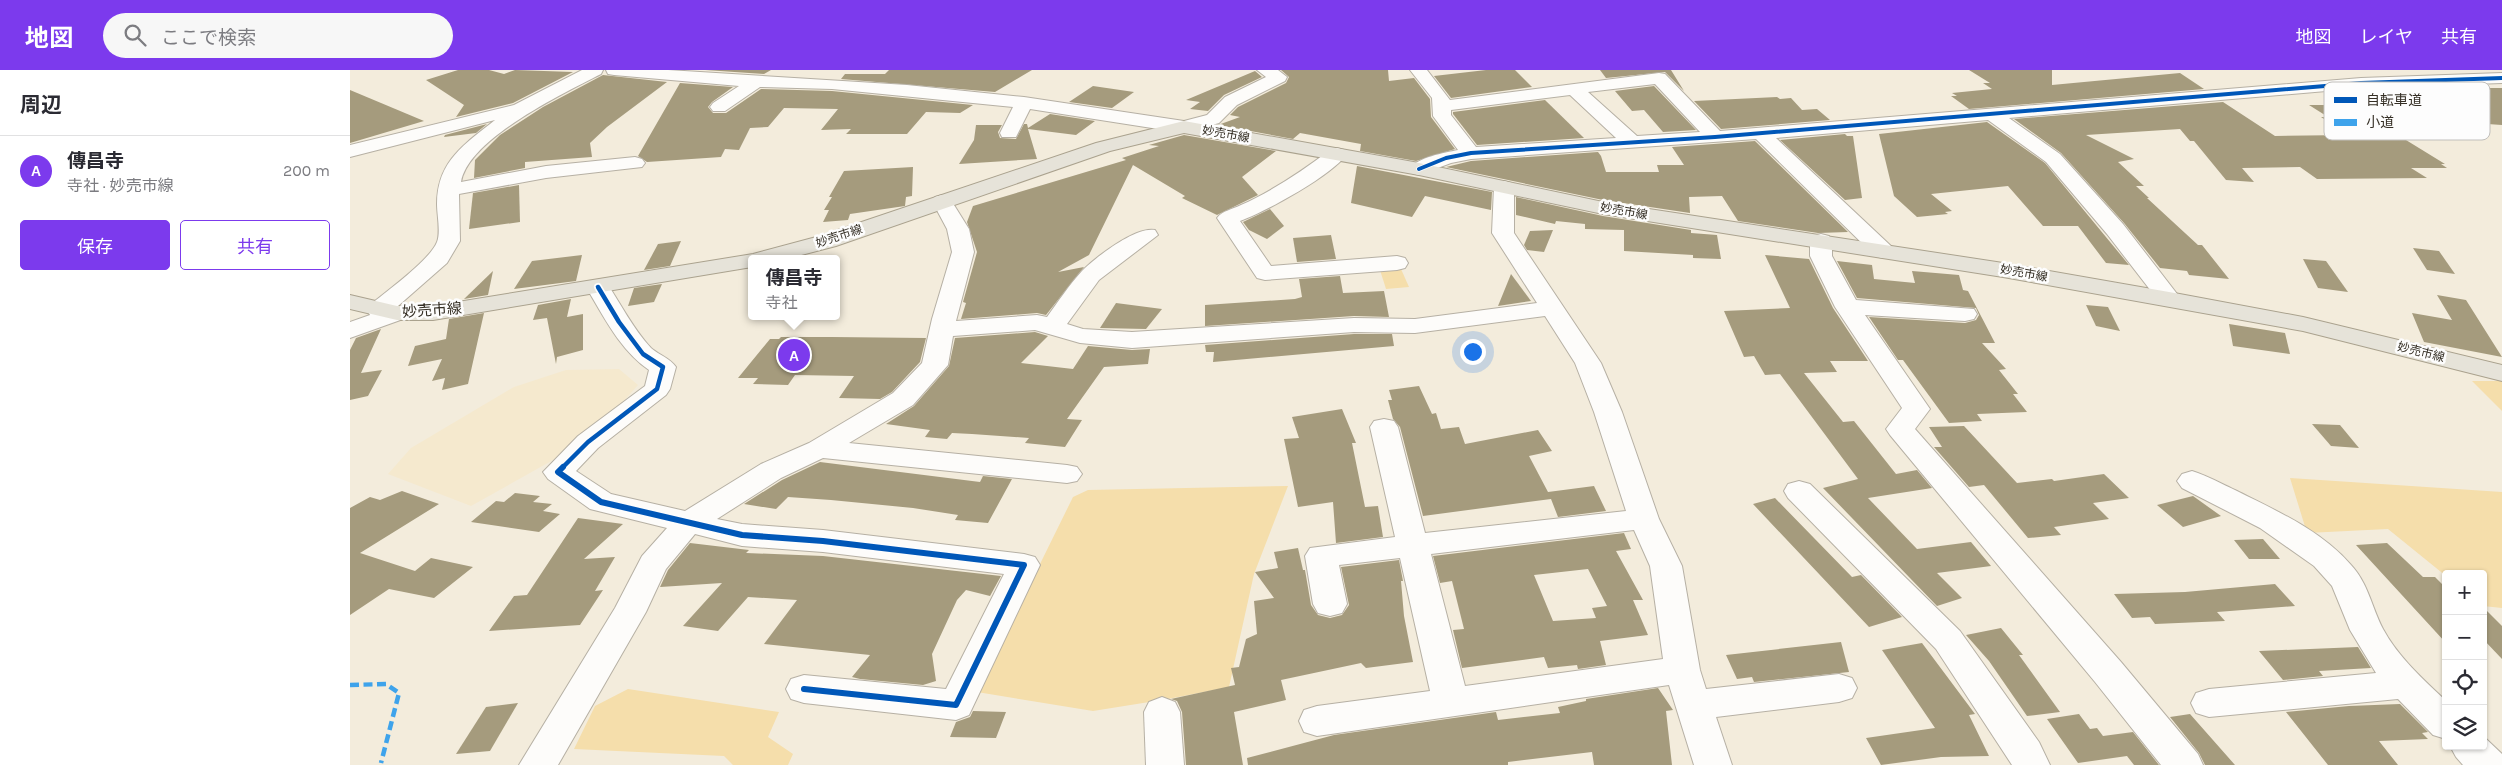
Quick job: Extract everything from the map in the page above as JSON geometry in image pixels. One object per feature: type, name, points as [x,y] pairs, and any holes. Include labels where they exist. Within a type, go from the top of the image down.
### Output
[{"type":"main road","name":"妙売市線","points":[[774,255],[828,241],[1103,147],[1184,127],[1419,169],[1603,208],[1821,241],[2170,299],[2322,328],[2502,373]]},
{"type":"main road","name":"妙売市線","points":[[350,302],[388,312],[433,313],[748,261]]},
{"type":"street","points":[[350,331],[388,312],[439,258],[450,241],[449,190],[452,174],[462,156],[521,108],[594,70]]},
{"type":"street","points":[[614,70],[757,81],[841,84],[1024,102],[1184,127],[1213,119],[1231,101],[1279,77],[1265,70]]},
{"type":"street","points":[[1418,70],[1441,97],[1442,116],[1471,154]]},
{"type":"street","points":[[2437,78],[2454,70]]},
{"type":"street","points":[[1441,106],[1573,88],[1632,75],[1659,78],[1714,137]]},
{"type":"street","points":[[2388,82],[2437,78],[2502,78]]},
{"type":"street","points":[[719,107],[757,81]]},
{"type":"street","points":[[1419,169],[1446,158],[1471,154],[1761,134],[2324,87]]},
{"type":"street","points":[[1573,88],[1633,143]]},
{"type":"street","points":[[1010,133],[1024,102]]},
{"type":"street","points":[[350,151],[521,108]]},
{"type":"street","points":[[1992,114],[2053,158],[2114,229],[2170,299]]},
{"type":"street","points":[[1761,134],[1883,251]]},
{"type":"street","points":[[1337,154],[1294,186],[1251,210],[1228,218],[1266,273],[1397,263]]},
{"type":"street","points":[[449,190],[546,172],[635,163]]},
{"type":"street","points":[[1504,187],[1503,233],[1588,363],[1608,412],[1644,519],[1666,566],[1682,670],[1713,765]]},
{"type":"street","points":[[538,765],[629,612],[653,564],[687,524],[771,471],[819,449],[903,399],[935,365],[942,330],[963,252],[958,229],[942,201]]},
{"type":"street","points":[[1052,327],[1091,275],[1127,247],[1147,236]]},
{"type":"street","points":[[1821,241],[1821,256],[1847,307],[1916,409],[1900,430],[2108,672],[2184,765]]},
{"type":"street","points":[[598,287],[618,322],[643,354],[664,367],[658,389],[588,442],[558,472],[601,502],[687,524],[742,535],[823,541],[1024,564],[956,704],[804,689]]},
{"type":"street","points":[[1847,307],[1965,314]]},
{"type":"street","points":[[942,330],[1037,322],[1080,336],[1132,340],[1354,325],[1415,326],[1551,308]]},
{"type":"street","points":[[1384,427],[1451,703]]},
{"type":"street","points":[[819,449],[1067,474]]},
{"type":"street","points":[[2192,481],[2289,533],[2323,558],[2341,575],[2370,638],[2405,684],[2442,720]]},
{"type":"street","points":[[1799,491],[1948,640],[2026,753],[2031,765]]},
{"type":"street","points":[[1330,604],[1321,556],[1644,519]]},
{"type":"street","points":[[1317,721],[1682,670]]},
{"type":"street","points":[[2209,703],[2405,684]]},
{"type":"street","points":[[1694,704],[1839,688]]},
{"type":"street","points":[[1162,712],[1165,765]]},
{"type":"street","points":[[2473,750],[2488,765]]},
{"type":"shaded area","points":[[1401,269],[1409,287],[1386,289],[1380,270]]},
{"type":"shaded area","points":[[619,369],[638,385],[614,412],[562,455],[471,506],[388,474],[411,448],[514,387],[566,370]]},
{"type":"shaded area","points":[[2472,381],[2502,381],[2502,411]]},
{"type":"shaded area","points":[[2290,478],[2502,492],[2502,608],[2487,606],[2487,570],[2442,570],[2442,573],[2388,529],[2307,533]]},
{"type":"shaded area","points":[[1288,486],[1254,574],[1229,687],[1093,711],[977,692],[1073,497],[1088,490]]},
{"type":"shaded area","points":[[628,689],[779,712],[768,737],[793,754],[788,765],[733,765],[724,756],[574,749],[595,706]]},
{"type":"building","points":[[458,70],[489,70],[504,74],[515,70],[573,72],[513,103],[456,117],[464,105],[426,80]]},
{"type":"building","points":[[705,70],[771,70],[764,74]]},
{"type":"building","points":[[889,70],[1032,70],[995,92],[841,79],[845,74],[885,74]]},
{"type":"building","points":[[1281,70],[1388,70],[1389,81],[1414,78],[1430,99],[1431,117],[1455,149],[1416,161],[1360,151],[1361,144],[1300,133],[1293,139],[1218,125],[1240,117],[1230,115],[1238,107],[1286,83],[1289,77]]},
{"type":"building","points":[[1486,70],[1515,70],[1532,87],[1451,98],[1434,76]]},
{"type":"building","points":[[1600,70],[1671,70],[1684,91],[1665,72],[1606,78]]},
{"type":"building","points":[[1969,70],[2052,70],[2052,85],[2180,73],[2204,89],[1969,109],[1951,96],[1957,96],[1952,93],[1992,89],[1983,83],[1990,83]]},
{"type":"building","points":[[1255,71],[1262,77],[1224,95],[1208,111],[1190,109],[1200,102],[1186,100]]},
{"type":"building","points":[[603,75],[667,82],[607,127],[590,143],[592,157],[525,162],[525,168],[474,178],[475,160],[500,135],[543,107]]},
{"type":"building","points":[[680,83],[733,87],[708,107],[713,113],[726,113],[761,89],[832,91],[973,105],[960,113],[926,112],[907,134],[846,134],[851,129],[821,130],[838,109],[784,108],[768,127],[750,128],[739,150],[725,149],[721,157],[647,162],[638,156]]},
{"type":"building","points":[[1093,86],[1134,92],[1112,108],[1069,102]]},
{"type":"building","points":[[1654,86],[1696,130],[1663,132],[1644,110],[1632,111],[1615,91]]},
{"type":"building","points":[[2490,88],[2502,88],[2502,125],[2490,124]]},
{"type":"building","points":[[350,90],[424,121],[350,143]]},
{"type":"building","points":[[1777,97],[1780,99],[1791,98],[1802,110],[1817,109],[1830,120],[1721,129],[1694,101]]},
{"type":"building","points":[[1545,100],[1584,138],[1477,145],[1453,114],[1453,112]]},
{"type":"building","points":[[2223,102],[2275,136],[2324,135],[2324,140],[2406,140],[2445,164],[2441,164],[2447,168],[2411,168],[2427,178],[2317,179],[2300,167],[2242,168],[2254,182],[2226,180],[2194,141],[2190,141],[2180,129],[2086,135],[2134,159],[2118,162],[2144,186],[2136,186],[2149,198],[2147,198],[2198,245],[2202,245],[2229,279],[2189,275],[2187,271],[2160,268],[2124,223],[2061,153],[2014,119]]},
{"type":"building","points":[[2309,105],[2324,105],[2324,114]]},
{"type":"building","points":[[1050,114],[1095,121],[1076,135],[1028,129],[1037,159],[959,164],[974,140],[976,125],[1002,125],[998,132],[1000,138],[1016,139],[1024,124],[1027,124],[1028,128]]},
{"type":"building","points":[[1987,122],[2045,163],[2129,265],[2106,263],[2078,226],[2043,226],[2008,186],[1931,194],[1952,211],[1945,212],[1948,214],[1917,217],[1894,196],[1879,134]]},
{"type":"building","points":[[487,124],[476,133],[444,137],[445,135]]},
{"type":"building","points":[[1845,134],[1853,136],[1862,198],[1845,200],[1780,140]]},
{"type":"building","points":[[1184,135],[1276,151],[1242,177],[1258,195],[1217,215],[1182,198],[1185,196],[1133,165],[1089,255],[1058,272],[1084,267],[1046,315],[1037,313],[961,319],[966,303],[963,302],[977,252],[967,222],[973,206],[1126,160],[1122,158],[1159,146],[1149,145]]},
{"type":"building","points":[[1755,141],[1848,232],[1818,233],[1738,221],[1722,196],[1689,197],[1690,213],[1603,200],[1446,167],[1471,161],[1598,152],[1606,172],[1659,172],[1657,165],[1684,165],[1672,147]]},
{"type":"building","points":[[1357,166],[1492,192],[1491,210],[1425,196],[1412,217],[1351,203]]},
{"type":"building","points":[[913,167],[912,196],[906,197],[905,206],[850,214],[848,220],[823,222],[829,210],[824,210],[832,197],[829,197],[844,171]]},
{"type":"building","points":[[519,185],[520,222],[469,229],[473,193]]},
{"type":"building","points":[[1516,197],[1603,216],[1691,230],[1691,233],[1717,235],[1721,259],[1693,258],[1693,255],[1624,251],[1624,230],[1585,229],[1585,224],[1556,221],[1555,224],[1516,215]]},
{"type":"building","points":[[1270,209],[1284,226],[1267,239],[1249,230],[1243,222]]},
{"type":"building","points":[[1553,230],[1544,252],[1527,250],[1524,245],[1530,231]]},
{"type":"building","points":[[1331,235],[1336,259],[1297,262],[1293,238]]},
{"type":"building","points":[[681,241],[670,266],[644,270],[658,244]]},
{"type":"building","points":[[2413,248],[2439,251],[2455,274],[2427,270]]},
{"type":"building","points":[[582,255],[576,281],[514,289],[532,261]]},
{"type":"building","points":[[1765,255],[1809,259],[1833,308],[1868,361],[1830,361],[1837,372],[1804,373],[1843,422],[1854,421],[1896,474],[1917,470],[1932,488],[1868,498],[1917,549],[1971,542],[1991,566],[1937,573],[1962,598],[1937,606],[1823,488],[1858,479],[1780,374],[1765,375],[1754,356],[1744,357],[1724,311],[1790,308]]},
{"type":"building","points":[[2303,259],[2326,261],[2348,292],[2318,288]]},
{"type":"building","points":[[1837,261],[1872,265],[1874,279],[1915,283],[1912,271],[1959,275],[1963,290],[1968,291],[1995,343],[1982,343],[2006,369],[1999,370],[2018,394],[2013,394],[2027,412],[1977,414],[1982,421],[1949,423],[1903,360],[1898,360],[1869,317],[1965,323],[1976,320],[1979,315],[1976,308],[1857,298]]},
{"type":"building","points":[[493,271],[488,295],[464,299]]},
{"type":"building","points":[[1511,274],[1531,301],[1498,306]]},
{"type":"building","points":[[1340,276],[1343,293],[1384,291],[1389,317],[1354,316],[1205,326],[1205,305],[1295,299],[1302,297],[1299,279]]},
{"type":"building","points":[[662,284],[654,302],[628,306],[634,288]]},
{"type":"building","points":[[2437,295],[2466,300],[2502,357],[2424,342],[2412,313],[2452,320]]},
{"type":"building","points":[[571,299],[567,317],[583,314],[583,350],[557,357],[556,364],[547,318],[533,320],[538,305]]},
{"type":"building","points":[[1116,303],[1162,309],[1146,329],[1100,328]]},
{"type":"building","points":[[2086,305],[2108,307],[2120,331],[2096,326]]},
{"type":"building","points":[[484,313],[468,384],[442,390],[445,378],[432,381],[442,359],[408,366],[415,346],[446,339],[449,319]]},
{"type":"building","points":[[2229,324],[2285,333],[2290,354],[2233,346]]},
{"type":"building","points":[[381,329],[361,373],[382,370],[368,396],[350,400],[350,350],[356,338]]},
{"type":"building","points":[[1035,332],[1048,336],[1021,363],[1073,369],[1088,346],[1132,350],[1150,349],[1148,364],[1104,367],[1067,419],[1082,420],[1065,447],[1025,443],[1029,438],[952,433],[947,439],[925,437],[930,430],[886,424],[914,406],[949,366],[955,338]]},
{"type":"building","points":[[1354,334],[1392,334],[1394,346],[1213,362],[1214,352],[1206,352],[1205,345]]},
{"type":"building","points":[[781,337],[926,338],[920,362],[892,392],[880,399],[839,398],[854,376],[795,375],[788,385],[753,384],[758,378],[738,378],[770,339],[779,339]]},
{"type":"building","points":[[1419,386],[1432,414],[1436,413],[1441,429],[1459,427],[1465,444],[1538,430],[1552,451],[1529,456],[1548,492],[1594,486],[1606,511],[1558,517],[1551,499],[1423,516],[1400,427],[1393,419],[1388,400],[1392,400],[1389,390]]},
{"type":"building","points":[[1342,409],[1356,443],[1352,443],[1365,507],[1378,506],[1383,537],[1336,543],[1333,502],[1298,507],[1284,439],[1299,438],[1292,417]]},
{"type":"building","points":[[2312,424],[2340,425],[2359,448],[2331,446]]},
{"type":"building","points":[[1964,426],[2017,483],[2052,479],[2054,481],[2104,474],[2129,498],[2093,503],[2109,519],[2054,527],[2061,535],[2028,538],[1984,485],[1969,487],[1934,447],[1942,447],[1929,427]]},
{"type":"building","points":[[820,462],[980,482],[983,476],[1012,479],[988,523],[955,520],[958,515],[913,508],[831,500],[788,497],[776,509],[744,504],[782,480]]},
{"type":"building","points":[[402,491],[439,504],[360,553],[415,571],[431,558],[473,567],[434,598],[389,589],[350,615],[350,508],[370,497],[380,500]]},
{"type":"building","points":[[515,493],[540,496],[533,502],[552,504],[543,511],[560,514],[539,532],[471,522],[496,501],[504,502]]},
{"type":"building","points":[[2193,496],[2221,516],[2183,527],[2157,505]]},
{"type":"building","points":[[1775,498],[1852,577],[1861,575],[1902,617],[1869,627],[1753,504]]},
{"type":"building","points":[[578,518],[623,524],[584,559],[615,557],[595,591],[603,590],[580,625],[489,631],[514,596],[527,595]]},
{"type":"building","points":[[1624,533],[1631,549],[1616,551],[1643,600],[1633,600],[1648,635],[1600,641],[1606,665],[1578,669],[1577,665],[1548,668],[1544,657],[1462,668],[1453,630],[1464,629],[1452,581],[1440,583],[1433,556]],"holes":[[[1588,569],[1607,606],[1592,608],[1596,618],[1553,621],[1534,575]]]},
{"type":"building","points":[[2263,539],[2280,559],[2249,559],[2234,540]]},
{"type":"building","points":[[690,543],[749,550],[746,553],[823,556],[1001,576],[990,596],[966,590],[957,600],[932,654],[936,681],[923,685],[860,679],[852,677],[870,655],[764,644],[797,600],[748,597],[718,631],[683,626],[722,583],[660,587],[668,570]]},
{"type":"building","points":[[2387,543],[2423,577],[2435,577],[2442,584],[2442,639],[2356,545]]},
{"type":"building","points":[[1298,548],[1303,570],[1305,570],[1311,605],[1318,615],[1330,618],[1342,615],[1349,605],[1341,567],[1399,560],[1403,581],[1401,581],[1404,616],[1413,662],[1366,668],[1361,663],[1281,680],[1286,700],[1234,712],[1243,765],[1186,765],[1182,712],[1177,701],[1171,699],[1235,685],[1231,668],[1239,667],[1246,639],[1257,634],[1254,601],[1274,598],[1255,572],[1278,568],[1274,552]]},
{"type":"building","points":[[2275,584],[2295,606],[2217,612],[2225,621],[2155,624],[2150,617],[2132,618],[2114,594],[2185,592]]},
{"type":"building","points":[[2487,611],[2502,626],[2502,659],[2487,643]]},
{"type":"building","points":[[2001,628],[2023,655],[2019,655],[2060,712],[2027,716],[1989,661],[1966,635]]},
{"type":"building","points":[[1841,642],[1849,672],[1754,682],[1752,677],[1737,679],[1726,655]]},
{"type":"building","points":[[1922,643],[1975,714],[1969,715],[1989,756],[1941,757],[1881,765],[1866,738],[1935,728],[1882,650]]},
{"type":"building","points":[[2358,647],[2371,668],[2319,671],[2323,676],[2283,680],[2259,651]]},
{"type":"building","points":[[1658,688],[1673,710],[1666,711],[1672,765],[1594,765],[1592,752],[1508,762],[1508,765],[1248,765],[1247,758],[1334,735],[1496,712],[1498,720],[1560,713],[1558,707],[1586,701],[1586,699]]},
{"type":"building","points":[[518,703],[490,751],[456,754],[486,707]]},
{"type":"building","points":[[2400,704],[2428,732],[2422,733],[2428,739],[2379,741],[2398,765],[2328,765],[2286,712],[2349,706]]},
{"type":"building","points":[[973,711],[1006,712],[996,738],[950,737],[956,722],[970,717]]},
{"type":"building","points":[[2079,714],[2090,729],[2097,728],[2103,736],[2133,732],[2159,765],[2134,765],[2127,756],[2078,763],[2047,719]]},
{"type":"building","points":[[2190,714],[2235,765],[2205,765],[2199,753],[2170,717]]},
{"type":"marked path","points":[[350,685],[386,684],[399,693],[381,763]]},
{"type":"cycle path","points":[[2380,82],[2502,78]]},
{"type":"cycle path","points":[[1419,169],[1446,158],[1471,153],[1715,137],[2324,86]]},
{"type":"cycle path","points":[[598,287],[619,322],[643,354],[663,367],[657,389],[588,442],[558,472],[601,502],[742,535],[823,541],[1024,565],[956,705],[804,689]]},
{"type":"place","name":"傳昌寺","points":[[794,355]]}]
